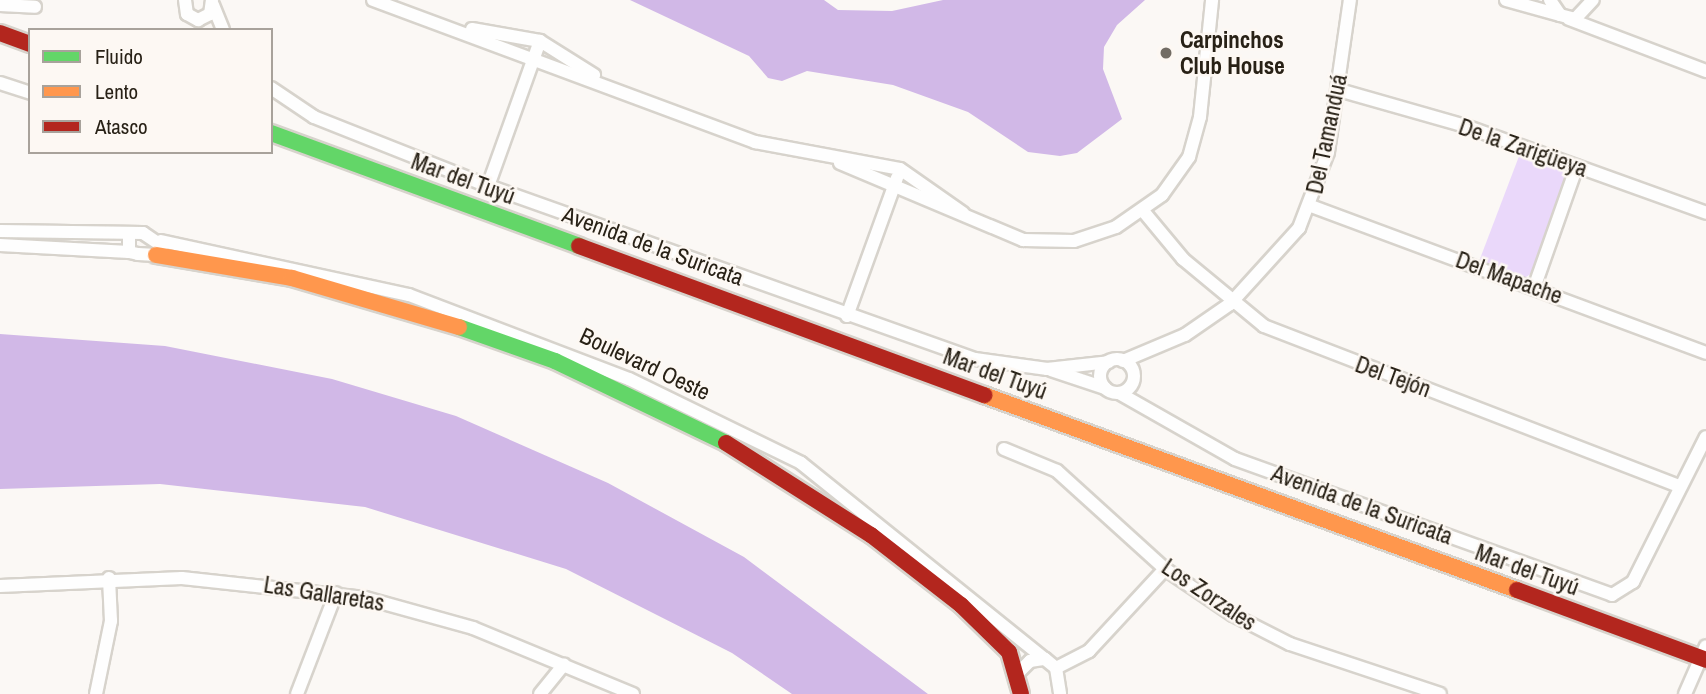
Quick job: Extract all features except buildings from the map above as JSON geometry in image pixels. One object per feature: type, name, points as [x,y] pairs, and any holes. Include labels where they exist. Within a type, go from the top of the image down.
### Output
[{"type":"street","points":[[185,0],[187,14],[208,28]]},
{"type":"street","points":[[373,0],[458,28],[534,60],[606,84],[755,142],[900,169],[963,213]]},
{"type":"street","points":[[820,156],[895,184],[1023,240],[1055,242],[1096,235],[1144,212],[1189,157],[1200,117],[1212,0]]},
{"type":"street","name":"Del Tamanduá","points":[[1123,361],[1142,354],[1230,304],[1273,263],[1311,206],[1339,90],[1350,0]]},
{"type":"street","points":[[1506,0],[1565,17],[1706,71]]},
{"type":"street","points":[[1550,0],[1565,17]]},
{"type":"street","points":[[1565,17],[1587,13],[1593,1]]},
{"type":"street","points":[[1593,1],[1609,34]]},
{"type":"street","points":[[198,20],[213,3],[222,28]]},
{"type":"street","points":[[0,5],[35,7]]},
{"type":"street","points":[[458,28],[540,41],[606,84]]},
{"type":"street","points":[[0,33],[28,43]]},
{"type":"street","points":[[488,186],[540,41]]},
{"type":"street","points":[[0,83],[28,92]]},
{"type":"street","name":"Avenida de la Suricata","points":[[273,89],[314,117],[488,186],[847,316],[975,359],[1047,369],[1119,393],[1142,403],[1235,459],[1603,594],[1621,593],[1633,582],[1679,486],[1706,438]]},
{"type":"street","name":"De la Zarigüeya","points":[[1339,90],[1577,166],[1706,213]]},
{"type":"street","name":"Mar del Tuyú","points":[[273,134],[1705,657]]},
{"type":"street","points":[[1534,288],[1577,166]]},
{"type":"street","points":[[847,316],[900,169]]},
{"type":"street","name":"Del Mapache","points":[[1311,206],[1706,353]]},
{"type":"street","name":"Del Tejón","points":[[1144,212],[1230,304],[1303,344],[1679,486]]},
{"type":"street","points":[[0,231],[129,251],[159,248]]},
{"type":"street","points":[[0,245],[46,240],[129,237],[143,233],[159,248]]},
{"type":"street","points":[[129,237],[129,251]]},
{"type":"street","name":"Boulevard Oeste","points":[[159,248],[244,264],[407,301],[558,355],[709,426],[790,460],[813,474],[933,574],[1055,668]]},
{"type":"street","points":[[1119,393],[1131,386],[1133,371],[1142,354]]},
{"type":"street","points":[[1123,361],[1133,371]]},
{"type":"street","name":"Avenida de la Suricata","points":[[1047,369],[1123,361]]},
{"type":"street","points":[[1105,388],[1101,374],[1109,362]]},
{"type":"street","name":"Avenida de la Suricata","points":[[1131,386],[1142,403]]},
{"type":"street","name":"Boulevard Oeste","points":[[709,426],[933,574],[995,635],[1019,672]]},
{"type":"street","name":"Los Zorzales","points":[[1004,449],[1057,471],[1166,569],[1258,629],[1440,694]]},
{"type":"street","points":[[790,460],[793,483],[809,486],[813,474]]},
{"type":"street","points":[[1061,694],[1055,668],[1089,651],[1166,569]]},
{"type":"street","points":[[96,694],[111,621],[108,579]]},
{"type":"street","name":"Las Gallaretas","points":[[0,586],[108,579],[336,593],[473,628],[633,694]]},
{"type":"street","points":[[297,694],[336,593]]},
{"type":"street","points":[[1685,694],[1705,657]]},
{"type":"street","points":[[1021,694],[1019,672],[1030,661],[1045,659]]},
{"type":"street","points":[[540,694],[564,664]]},
{"type":"shaded area","points":[[630,0],[824,0],[838,10],[892,11],[943,0],[1145,0],[1117,25],[1104,47],[1103,69],[1122,119],[1077,153],[1060,156],[1028,152],[968,112],[893,85],[807,71],[782,81],[768,78],[749,56]]},
{"type":"shaded area","points":[[1521,151],[1564,168],[1566,180],[1532,273],[1522,280],[1478,264]]},
{"type":"shaded area","points":[[0,334],[165,346],[332,379],[456,416],[608,483],[744,557],[928,694],[792,694],[732,653],[566,569],[365,507],[160,484],[0,489]]},
{"type":"traffic: fast","points":[[273,134],[579,246]]},
{"type":"traffic: fast","points":[[459,327],[555,361],[726,443]]},
{"type":"traffic: slow","points":[[156,255],[292,278],[459,327]]},
{"type":"traffic: slow","points":[[984,395],[1517,590]]},
{"type":"traffic: jam","points":[[0,33],[28,43]]},
{"type":"traffic: jam","points":[[579,246],[984,395]]},
{"type":"traffic: jam","points":[[726,443],[871,535],[961,605],[1009,652],[1021,694]]},
{"type":"traffic: jam","points":[[1517,590],[1706,660]]},
{"type":"place","name":"Carpinchos Club House","points":[[1166,53]]}]
